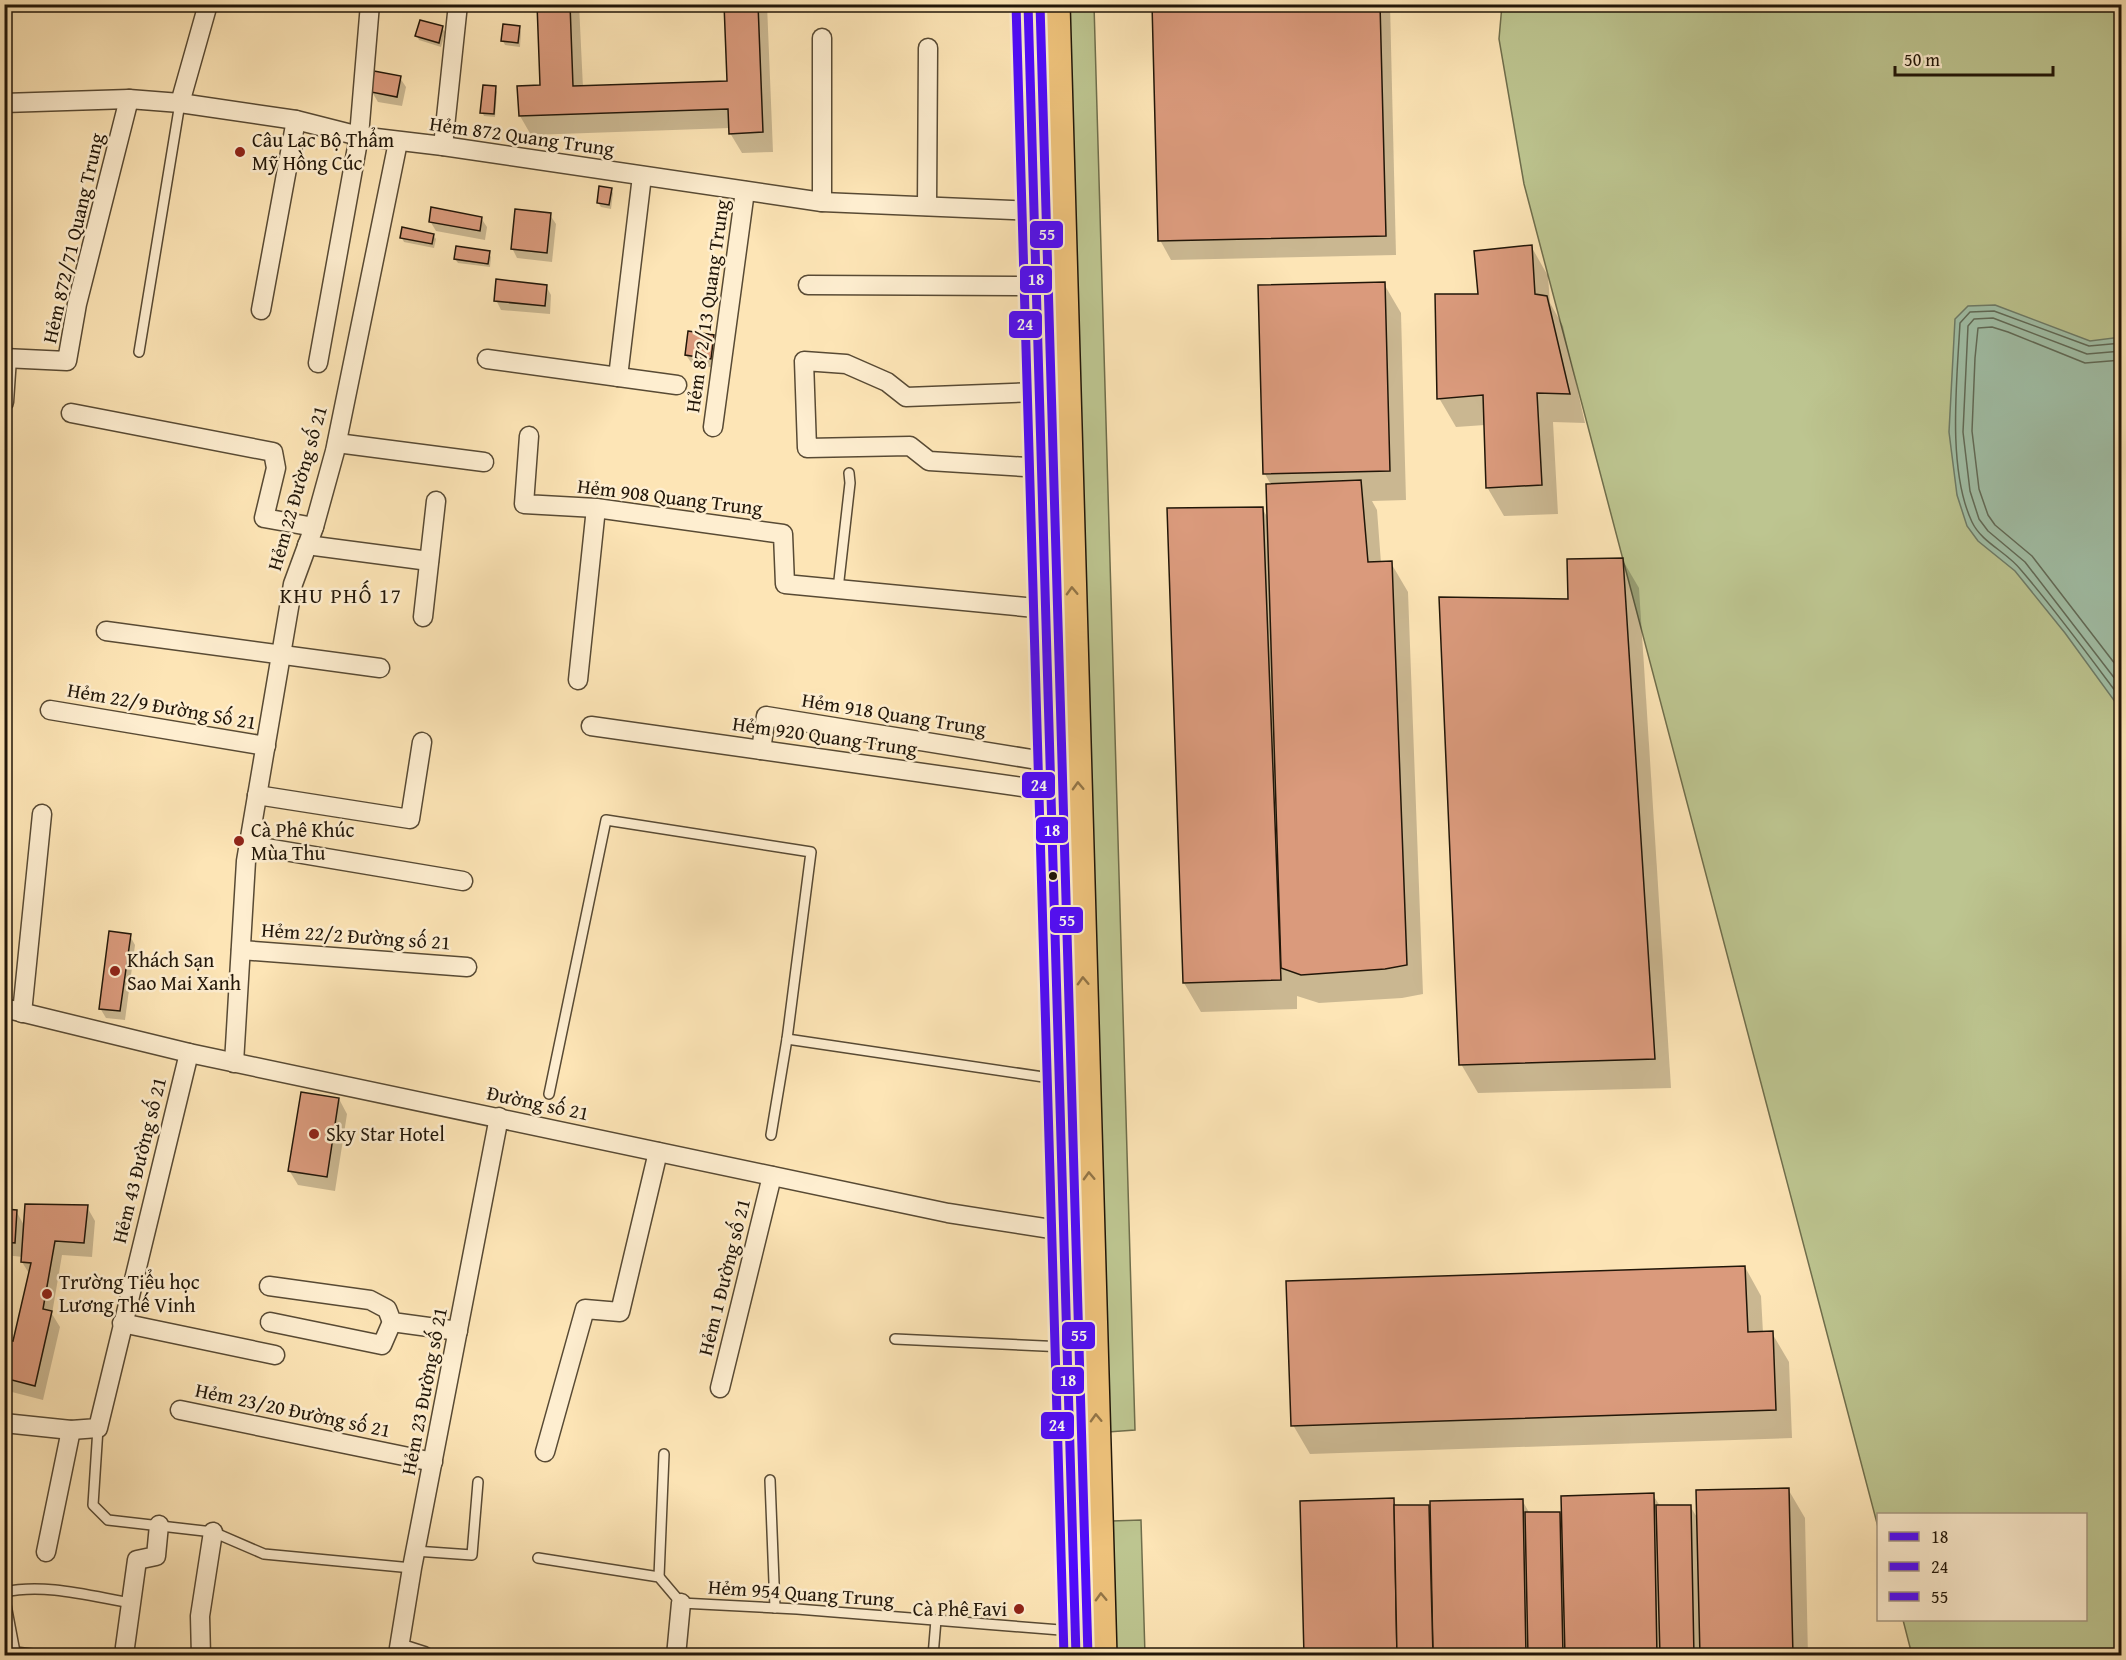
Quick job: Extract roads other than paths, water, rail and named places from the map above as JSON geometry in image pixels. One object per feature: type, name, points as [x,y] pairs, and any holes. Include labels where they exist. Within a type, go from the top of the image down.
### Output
[{"type":"main road","points":[[1028,4],[1076,1644]]},
{"type":"main road","points":[[1056,4],[1103,1656]]},
{"type":"main road","points":[[1064,1231],[1091,1235]]},
{"type":"main road","points":[[1071,1477],[1098,1477]]},
{"type":"street","points":[[180,103],[208,4]]},
{"type":"street","points":[[318,363],[358,136],[370,4]]},
{"type":"street","points":[[443,146],[458,4]]},
{"type":"street","points":[[822,38],[822,202]]},
{"type":"street","points":[[927,206],[928,48]]},
{"type":"street","name":"Hẻm 872 Quang Trung","points":[[4,103],[129,99],[180,103],[296,120],[358,136],[443,146],[822,202],[1034,211]]},
{"type":"street","name":"Hẻm 872/71 Quang Trung","points":[[6,358],[67,361],[76,304],[129,99]]},
{"type":"street","points":[[261,310],[296,120]]},
{"type":"street","name":"Hẻm 22 Đường số 21","points":[[234,1063],[243,892],[293,584],[314,527],[337,443],[398,142]]},
{"type":"street","points":[[618,377],[642,176]]},
{"type":"street","name":"Hẻm 872/13 Quang Trung","points":[[713,427],[745,191]]},
{"type":"street","points":[[808,285],[1037,286]]},
{"type":"street","points":[[4,402],[6,358]]},
{"type":"street","points":[[487,359],[677,385]]},
{"type":"street","points":[[1039,392],[906,397],[887,382],[846,364],[804,361],[807,448],[910,446],[929,461],[1042,468]]},
{"type":"street","points":[[71,413],[273,452],[276,468],[264,518],[314,527]]},
{"type":"street","name":"Hẻm 908 Quang Trung","points":[[529,436],[524,504],[596,508],[783,534],[785,585],[1046,609]]},
{"type":"street","points":[[337,443],[484,462]]},
{"type":"street","points":[[423,617],[436,501]]},
{"type":"street","points":[[578,680],[596,508]]},
{"type":"street","points":[[307,545],[429,561]]},
{"type":"street","points":[[106,631],[380,668]]},
{"type":"street","name":"Hẻm 22/9 Đường Số 21","points":[[50,710],[266,746]]},
{"type":"street","name":"Hẻm 918 Quang Trung","points":[[761,750],[766,716],[1050,762]]},
{"type":"street","name":"Hẻm 920 Quang Trung","points":[[591,726],[1051,791]]},
{"type":"street","points":[[257,795],[410,819],[422,742]]},
{"type":"street","points":[[13,1010],[42,814]]},
{"type":"street","points":[[249,845],[463,881]]},
{"type":"street","name":"Hẻm 22/2 Đường số 21","points":[[241,950],[467,967]]},
{"type":"street","name":"Đường số 21","points":[[13,1010],[234,1063],[948,1213],[1064,1231]]},
{"type":"street","name":"Hẻm 43 Đường số 21","points":[[98,1428],[189,1053]]},
{"type":"street","name":"Hẻm 23 Đường số 21","points":[[424,1656],[398,1652],[499,1118]]},
{"type":"street","points":[[545,1452],[585,1309],[620,1312],[658,1152]]},
{"type":"street","name":"Hẻm 1 Đường số 21","points":[[720,1388],[772,1176]]},
{"type":"street","points":[[269,1286],[370,1300],[387,1309],[392,1322],[382,1345],[270,1322]]},
{"type":"street","points":[[392,1322],[458,1331]]},
{"type":"street","points":[[122,1323],[275,1355]]},
{"type":"street","name":"Hẻm 23/20 Đường số 21","points":[[180,1410],[433,1462]]},
{"type":"street","points":[[4,1423],[71,1430],[98,1428]]},
{"type":"street","points":[[46,1552],[71,1430]]},
{"type":"street","points":[[125,1647],[138,1560],[156,1556],[159,1526]]},
{"type":"street","points":[[201,1656],[200,1616],[213,1532]]},
{"type":"street","points":[[676,1656],[681,1603]]},
{"type":"lane","points":[[139,352],[180,103]]},
{"type":"lane","points":[[838,589],[850,483],[849,473]]},
{"type":"lane","points":[[549,1094],[606,820],[811,852],[787,1039],[771,1135]]},
{"type":"lane","points":[[787,1039],[1059,1079]]},
{"type":"lane","points":[[895,1340],[1067,1347]]},
{"type":"lane","name":"Hẻm 43 Đường số 21","points":[[98,1428],[93,1505],[108,1520],[159,1526]]},
{"type":"lane","points":[[538,1558],[659,1576],[664,1454]]},
{"type":"lane","points":[[770,1480],[775,1608]]},
{"type":"lane","points":[[159,1526],[213,1532],[264,1554],[414,1560],[472,1555],[478,1482]]},
{"type":"lane","name":"Hẻm 954 Quang Trung","points":[[659,1576],[681,1603],[936,1620],[1076,1644]]},
{"type":"lane","points":[[50,1656],[11,1654],[4,1593],[22,1588],[69,1592],[130,1602]]},
{"type":"lane","points":[[933,1656],[936,1620]]},
{"type":"water","points":[[1995,305],[2090,341],[2121,337],[2121,710],[2065,633],[2015,571],[1978,541],[1967,526],[1957,495],[1949,432],[1955,319],[1968,306]]},
{"type":"place","name":"Câu Lạc Bộ Thẩm Mỹ Hồng Cúc","points":[[240,152]]},
{"type":"place","name":"Cà Phê Khúc Mùa Thu","points":[[239,841]]},
{"type":"place","name":"Khách Sạn Sao Mai Xanh","points":[[115,971]]},
{"type":"place","name":"Sky Star Hotel","points":[[314,1134]]},
{"type":"place","name":"Trường Tiểu học Lương Thế Vinh","points":[[47,1294]]},
{"type":"place","name":"Cà Phê Favi","points":[[1019,1609]]},
{"type":"district","name":"KHU PHỐ 17","points":[[341,596]]}]
